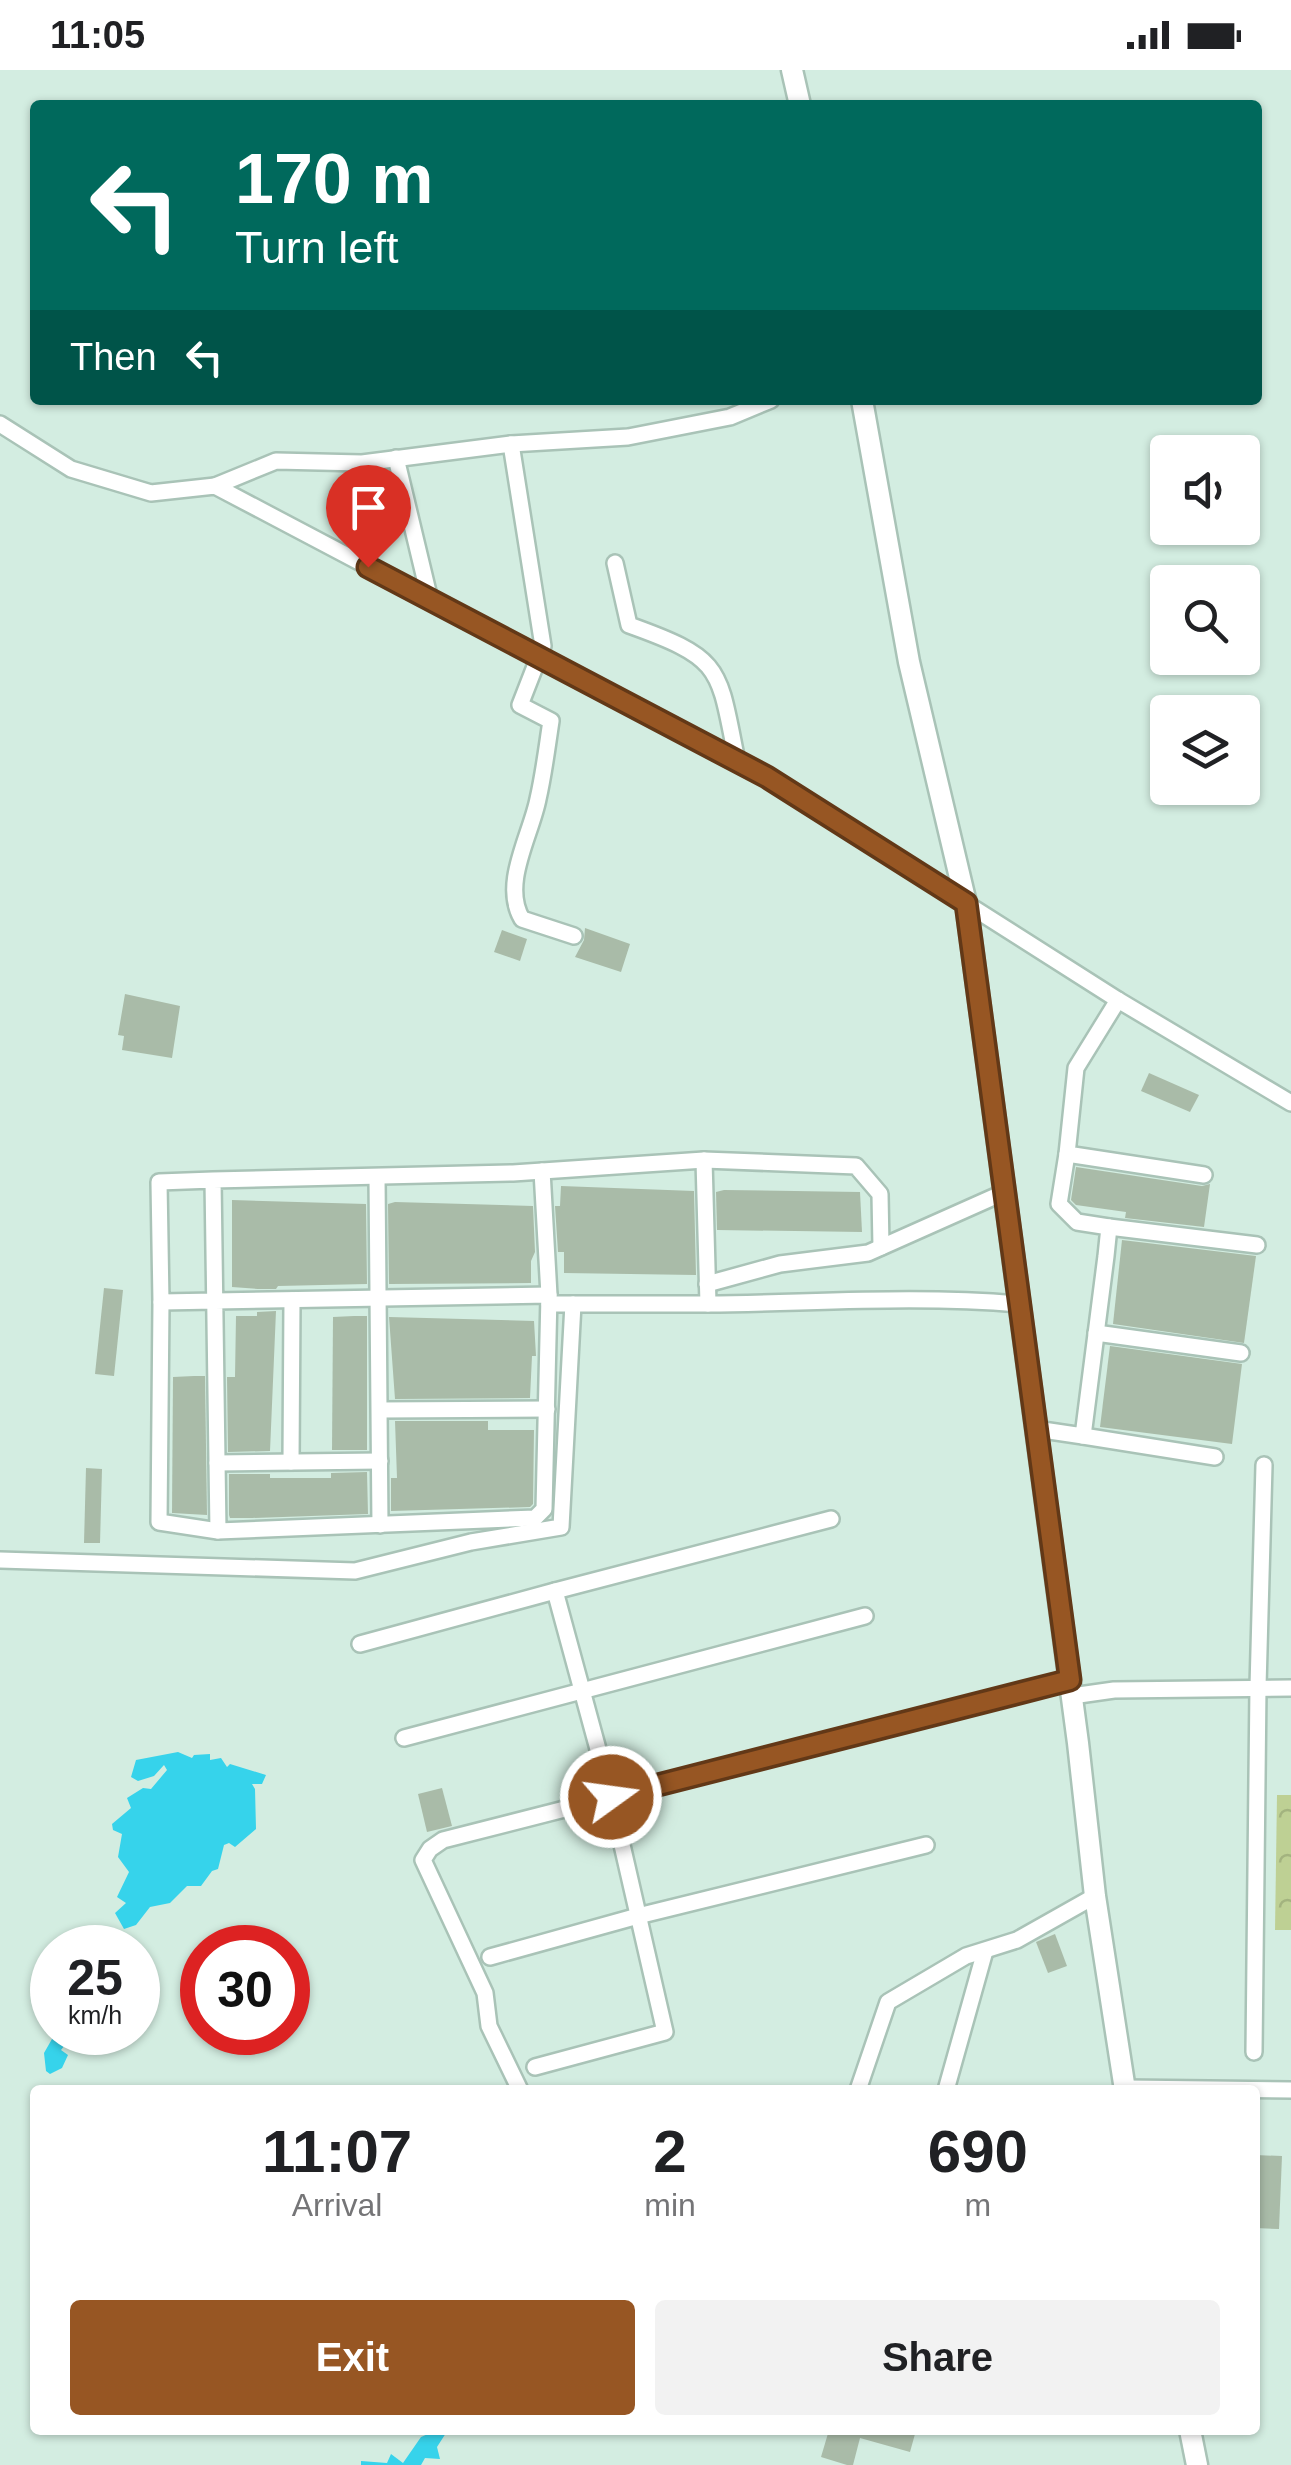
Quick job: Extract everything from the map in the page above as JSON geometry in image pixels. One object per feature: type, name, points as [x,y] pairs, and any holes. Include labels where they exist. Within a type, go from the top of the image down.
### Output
[{"type":"main road","points":[[792,70],[799,100]]},
{"type":"main road","points":[[863,405],[910,662],[966,903],[1095,1896],[1124,2085]]},
{"type":"main road","points":[[1191,2435],[1197,2465]]},
{"type":"street","points":[[0,424],[72,469],[151,493],[214,486],[276,461],[362,463],[511,444],[628,437],[730,417],[759,405]]},
{"type":"street","points":[[511,444],[543,646],[520,705],[551,721],[538,801],[514,886],[517,910],[522,919],[574,936]]},
{"type":"street","points":[[396,458],[430,600]]},
{"type":"street","points":[[214,486],[737,762],[1291,1103]]},
{"type":"street","points":[[615,562],[629,625],[702,658],[720,679],[737,762]]},
{"type":"street","points":[[1118,1000],[1076,1068],[1059,1204],[1077,1222],[1257,1245]]},
{"type":"street","points":[[1067,1154],[1204,1176]]},
{"type":"street","points":[[542,1171],[549,1299],[544,1510],[535,1518],[218,1532],[159,1522],[158,1182],[542,1171],[704,1160],[856,1166],[880,1194],[881,1247]]},
{"type":"street","points":[[704,1160],[708,1304]]},
{"type":"street","points":[[377,1177],[380,1525]]},
{"type":"street","points":[[213,1180],[218,1532]]},
{"type":"street","points":[[707,1284],[780,1264],[868,1253],[1005,1192]]},
{"type":"street","points":[[1083,1436],[1109,1228]]},
{"type":"street","points":[[161,1302],[380,1298],[708,1304],[838,1299],[1019,1304]]},
{"type":"street","points":[[291,1462],[292,1300]]},
{"type":"street","points":[[0,1560],[355,1571],[471,1542],[561,1527],[573,1304]]},
{"type":"street","points":[[1096,1333],[1241,1353]]},
{"type":"street","points":[[380,1410],[547,1409]]},
{"type":"street","points":[[1036,1429],[1215,1457]]},
{"type":"street","points":[[217,1463],[380,1461]]},
{"type":"street","points":[[1254,2052],[1264,1465]]},
{"type":"street","points":[[360,1644],[831,1519]]},
{"type":"street","points":[[535,2067],[665,2032],[611,1797],[555,1591]]},
{"type":"street","points":[[404,1738],[866,1616]]},
{"type":"street","points":[[518,2085],[489,2026],[485,1993],[423,1860],[430,1848],[443,1840],[1070,1688],[1291,1688]]},
{"type":"street","points":[[490,1957],[926,1845]]},
{"type":"street","points":[[860,2085],[888,2002],[966,1956],[1017,1940],[1095,1896]]},
{"type":"street","points":[[947,2085],[985,1951]]},
{"type":"street","points":[[1260,2090],[1291,2090]]},
{"type":"green space","points":[[1277,1795],[1291,1795],[1291,1930],[1275,1930]]},
{"type":"water","points":[[178,1752],[192,1758],[210,1754],[210,1760],[221,1758],[227,1767],[230,1764],[266,1775],[262,1784],[252,1784],[256,1829],[235,1847],[224,1845],[218,1869],[201,1886],[187,1886],[170,1903],[150,1907],[136,1925],[122,1925],[115,1913],[126,1903],[117,1897],[129,1872],[118,1857],[122,1834],[113,1830],[112,1824],[131,1808],[127,1798],[143,1788],[151,1789],[167,1770],[164,1765],[154,1776],[138,1781],[131,1777],[136,1760]]},
{"type":"water","points":[[44,2055],[68,2055],[62,2068],[50,2074]]},
{"type":"water","points":[[445,2435],[437,2447],[440,2459],[425,2458],[421,2465],[361,2465],[361,2461],[387,2463],[391,2454],[403,2463],[421,2437]]},
{"type":"building","points":[[585,928],[630,944],[621,972],[575,957]]},
{"type":"building","points":[[502,930],[527,939],[520,961],[494,952]]},
{"type":"building","points":[[125,994],[180,1006],[172,1058],[122,1050],[124,1036],[118,1035]]},
{"type":"building","points":[[1149,1073],[1199,1095],[1190,1112],[1141,1091]]},
{"type":"building","points":[[1076,1167],[1210,1184],[1204,1227],[1125,1218],[1126,1212],[1076,1205],[1071,1200]]},
{"type":"building","points":[[561,1186],[694,1191],[696,1275],[564,1273],[564,1252],[558,1252],[555,1206],[560,1206]]},
{"type":"building","points":[[716,1192],[860,1192],[862,1232],[717,1230]]},
{"type":"building","points":[[232,1200],[366,1204],[367,1284],[232,1287]]},
{"type":"building","points":[[388,1204],[533,1206],[535,1252],[531,1283],[389,1284]]},
{"type":"building","points":[[1122,1240],[1256,1256],[1244,1343],[1113,1324]]},
{"type":"building","points":[[104,1288],[123,1290],[114,1376],[95,1374]]},
{"type":"building","points":[[276,1311],[270,1451],[228,1452],[227,1377],[235,1377],[236,1316]]},
{"type":"building","points":[[367,1316],[367,1450],[332,1450],[333,1317]]},
{"type":"building","points":[[389,1317],[534,1321],[536,1356],[532,1356],[530,1398],[395,1399]]},
{"type":"building","points":[[1110,1346],[1242,1364],[1232,1444],[1100,1427]]},
{"type":"building","points":[[205,1376],[207,1515],[172,1513],[173,1377]]},
{"type":"building","points":[[395,1421],[488,1421],[488,1430],[534,1430],[533,1504],[391,1511],[391,1478],[397,1478]]},
{"type":"building","points":[[86,1468],[102,1469],[100,1543],[84,1543]]},
{"type":"building","points":[[367,1472],[368,1514],[252,1518],[229,1515],[229,1474],[331,1478],[331,1473]]},
{"type":"building","points":[[442,1788],[452,1826],[427,1832],[418,1794]]},
{"type":"building","points":[[1055,1934],[1067,1966],[1048,1973],[1036,1942]]},
{"type":"building","points":[[1260,2155],[1282,2156],[1279,2229],[1260,2228]]},
{"type":"building","points":[[828,2435],[915,2435],[910,2452],[860,2438],[853,2465],[821,2457]]},
{"type":"route","points":[[368,567],[767,777],[966,903],[1070,1680],[611,1797]]}]
